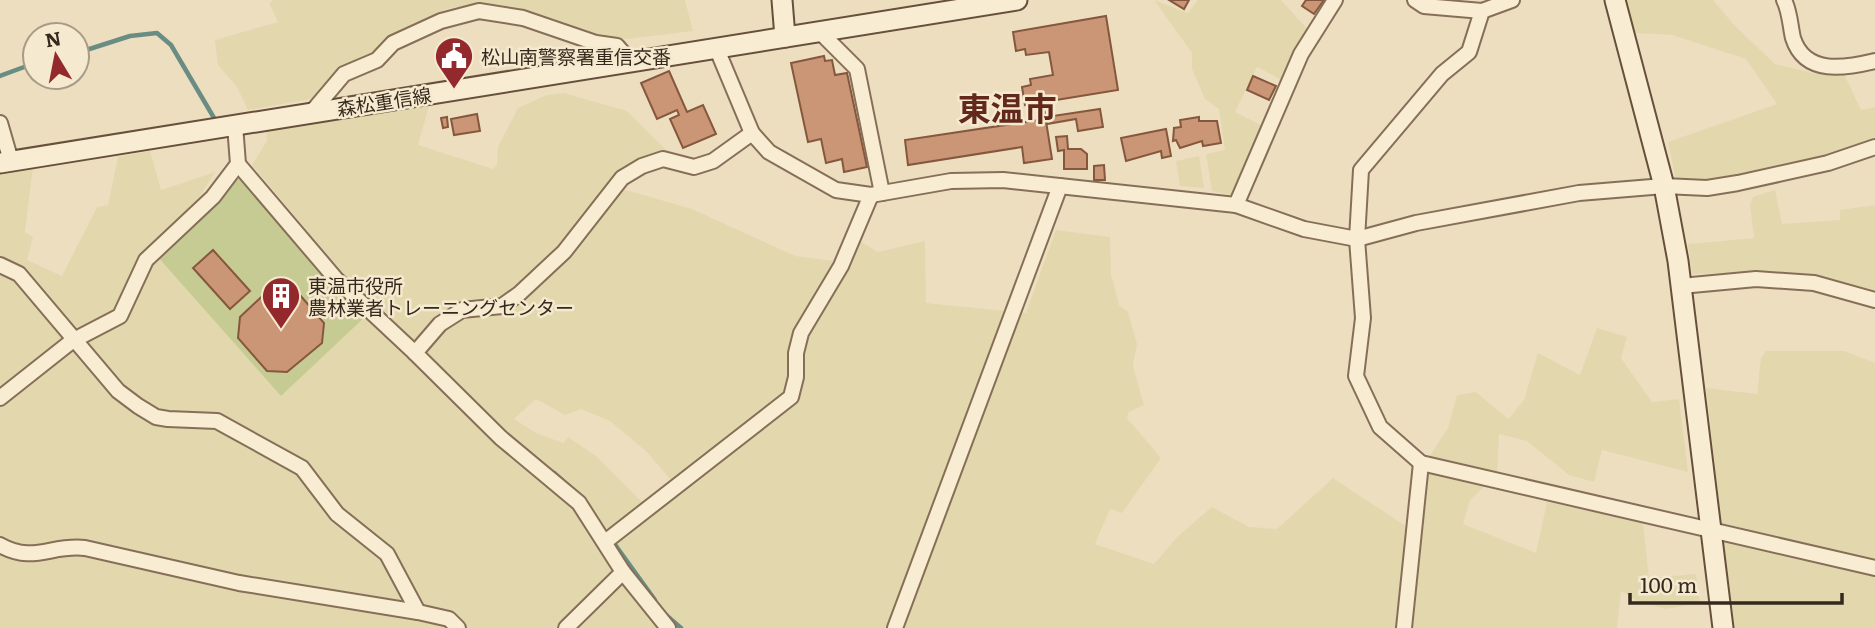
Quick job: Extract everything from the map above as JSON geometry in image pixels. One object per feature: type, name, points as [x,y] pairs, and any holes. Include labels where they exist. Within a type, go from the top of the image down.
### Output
[{"type":"main road","points":[[782,0],[785,37]]},
{"type":"main road","name":"森松重信線","points":[[6,162],[1017,0]]},
{"type":"main road","points":[[1615,0],[1664,186],[1681,286],[1723,628]]},
{"type":"street","points":[[1236,205],[1301,54],[1335,0]]},
{"type":"street","points":[[1415,0],[1424,6],[1482,11],[1513,0]]},
{"type":"street","points":[[1784,0],[1794,39],[1808,60],[1833,69],[1875,61]]},
{"type":"street","points":[[311,113],[344,74],[377,60],[393,43],[441,21],[479,11],[523,18],[596,43],[617,46],[630,61]]},
{"type":"street","points":[[1482,11],[1469,52],[1442,74],[1361,170],[1357,239],[1363,318],[1356,376],[1380,427],[1421,463],[1875,568]]},
{"type":"street","points":[[605,542],[790,397],[796,377],[796,354],[801,333],[841,266],[876,194],[857,69],[820,32]]},
{"type":"street","points":[[716,47],[752,133],[769,152],[836,190],[876,194],[951,181],[1003,180],[1236,205],[1304,229],[1357,239],[1416,223],[1579,193],[1664,186],[1707,188],[1738,183],[1828,163],[1875,147]]},
{"type":"street","points":[[0,123],[6,162]]},
{"type":"street","points":[[234,125],[238,164],[335,279],[501,438],[579,503],[623,572],[668,628]]},
{"type":"street","points":[[415,353],[440,324],[461,310],[502,306],[519,294],[564,252],[622,178],[642,166],[663,159],[694,167],[713,161],[752,133]]},
{"type":"street","points":[[0,398],[72,341],[120,316],[146,260],[213,197],[238,164]]},
{"type":"street","points":[[895,628],[1060,186]]},
{"type":"street","points":[[0,265],[19,274],[72,341],[118,391],[156,417],[218,421],[302,468],[337,514],[387,554],[418,611]]},
{"type":"street","points":[[1681,286],[1756,279],[1814,283],[1875,300]]},
{"type":"street","points":[[1404,628],[1421,463]]},
{"type":"street","points":[[0,545],[17,555],[31,556],[71,546],[85,548],[239,583],[418,611],[449,619],[458,628]]},
{"type":"street","points":[[566,628],[623,572]]},
{"type":"shaded area","points":[[274,0],[685,0],[693,31],[628,39],[605,38],[543,16],[483,3],[446,9],[391,35],[371,55],[342,67],[311,99],[248,110],[237,87],[218,65],[215,40],[278,22],[269,3]]},
{"type":"shaded area","points":[[1154,0],[1188,13],[1198,0],[1281,0],[1309,31],[1282,80],[1257,67],[1235,112],[1265,127],[1235,196],[1212,191],[1206,154],[1225,150],[1219,109],[1205,99],[1192,69],[1192,53]]},
{"type":"shaded area","points":[[1625,0],[1713,0],[1735,26],[1775,64],[1817,74],[1844,74],[1861,110],[1875,107],[1875,142],[1746,175],[1711,181],[1676,180],[1668,142],[1777,104],[1746,59],[1672,35],[1634,33]]},
{"type":"shaded area","points":[[564,93],[627,111],[666,150],[628,165],[611,179],[619,188],[692,209],[795,256],[834,261],[847,266],[860,241],[878,252],[925,241],[926,303],[1026,313],[1056,230],[1110,237],[1111,274],[1119,305],[1128,312],[1137,344],[1133,366],[1144,405],[1129,412],[1127,418],[1161,458],[1122,513],[1110,509],[1095,544],[1154,564],[1178,536],[1212,507],[1249,527],[1277,529],[1333,478],[1410,529],[1429,457],[1448,428],[1457,395],[1476,392],[1508,419],[1524,400],[1538,353],[1580,375],[1597,328],[1627,337],[1621,358],[1652,402],[1679,399],[1688,472],[1602,450],[1594,482],[1569,475],[1527,441],[1499,434],[1497,474],[1470,500],[1463,524],[1536,553],[1547,502],[1643,523],[1649,578],[1696,574],[1700,603],[1666,609],[1638,601],[1621,591],[1617,628],[0,628],[0,173],[33,168],[25,232],[33,237],[27,260],[62,276],[97,207],[108,205],[118,157],[150,151],[161,190],[215,172],[199,198],[149,247],[367,315],[377,305],[342,272],[252,165],[267,141],[266,131],[429,106],[418,145],[493,169],[497,165],[498,147],[518,108],[547,95]],"holes":[[[536,399],[565,415],[581,409],[610,421],[648,453],[680,491],[654,514],[596,456],[568,437],[563,443],[536,433],[514,419]]]},
{"type":"shaded area","points":[[1199,156],[1204,188],[1180,186],[1176,161]]},
{"type":"shaded area","points":[[1775,190],[1782,224],[1840,220],[1840,210],[1875,205],[1875,294],[1816,276],[1762,272],[1692,274],[1688,244],[1754,238],[1750,205],[1753,197]]},
{"type":"shaded area","points":[[1766,351],[1844,351],[1875,363],[1875,628],[1733,628],[1706,388],[1757,394],[1761,358]]},
{"type":"green space","points":[[242,176],[367,315],[281,396],[157,256]]},
{"type":"building","points":[[1169,0],[1189,0],[1184,9]]},
{"type":"building","points":[[1306,0],[1324,0],[1314,14],[1302,6]]},
{"type":"building","points":[[1106,16],[1118,90],[1025,105],[1022,87],[1031,85],[1030,79],[1053,75],[1049,52],[1026,55],[1025,49],[1016,51],[1013,32]]},
{"type":"building","points":[[824,56],[825,61],[832,60],[835,75],[847,73],[867,167],[844,172],[842,159],[826,163],[821,139],[808,142],[791,63]]},
{"type":"building","points":[[669,71],[687,112],[703,105],[716,134],[683,148],[670,119],[679,115],[677,110],[657,119],[641,83]]},
{"type":"building","points":[[1253,76],[1276,86],[1269,100],[1247,90]]},
{"type":"building","points":[[1043,102],[1052,159],[1024,163],[1022,147],[908,165],[905,140],[1039,120],[1037,103]]},
{"type":"building","points":[[1100,109],[1103,127],[1078,131],[1076,119],[1047,124],[1046,117]]},
{"type":"building","points":[[477,114],[480,131],[454,135],[451,119]]},
{"type":"building","points":[[447,117],[448,127],[443,128],[441,118]]},
{"type":"building","points":[[1199,117],[1199,121],[1217,121],[1221,143],[1203,146],[1202,141],[1180,148],[1176,140],[1173,141],[1174,128],[1181,127],[1180,120]]},
{"type":"building","points":[[1166,129],[1171,156],[1162,158],[1161,151],[1126,161],[1121,138]]},
{"type":"building","points":[[1067,136],[1068,149],[1081,149],[1087,154],[1087,169],[1064,169],[1064,150],[1058,151],[1056,137]]},
{"type":"building","points":[[1104,165],[1105,180],[1094,180],[1094,166]]},
{"type":"building","points":[[213,250],[250,291],[230,309],[193,268]]},
{"type":"building","name":"東温市役所 農林業者トレーニングセンター","points":[[274,285],[294,288],[324,323],[322,343],[287,372],[267,371],[238,338],[240,317]]},
{"type":"waterway","points":[[91,49],[130,36],[157,33],[171,45],[217,123]]},
{"type":"waterway","points":[[0,76],[21,68]]},
{"type":"waterway","points":[[554,473],[571,488]]},
{"type":"waterway","points":[[611,539],[655,600]]},
{"type":"waterway","points":[[666,615],[681,628]]},
{"type":"place","name":"松山南警察署重信交番","points":[[454,90]]},
{"type":"place","name":"東温市役所 農林業者トレーニングセンター","points":[[281,330]]},
{"type":"district","name":"東温市","points":[[1007,106]]}]
